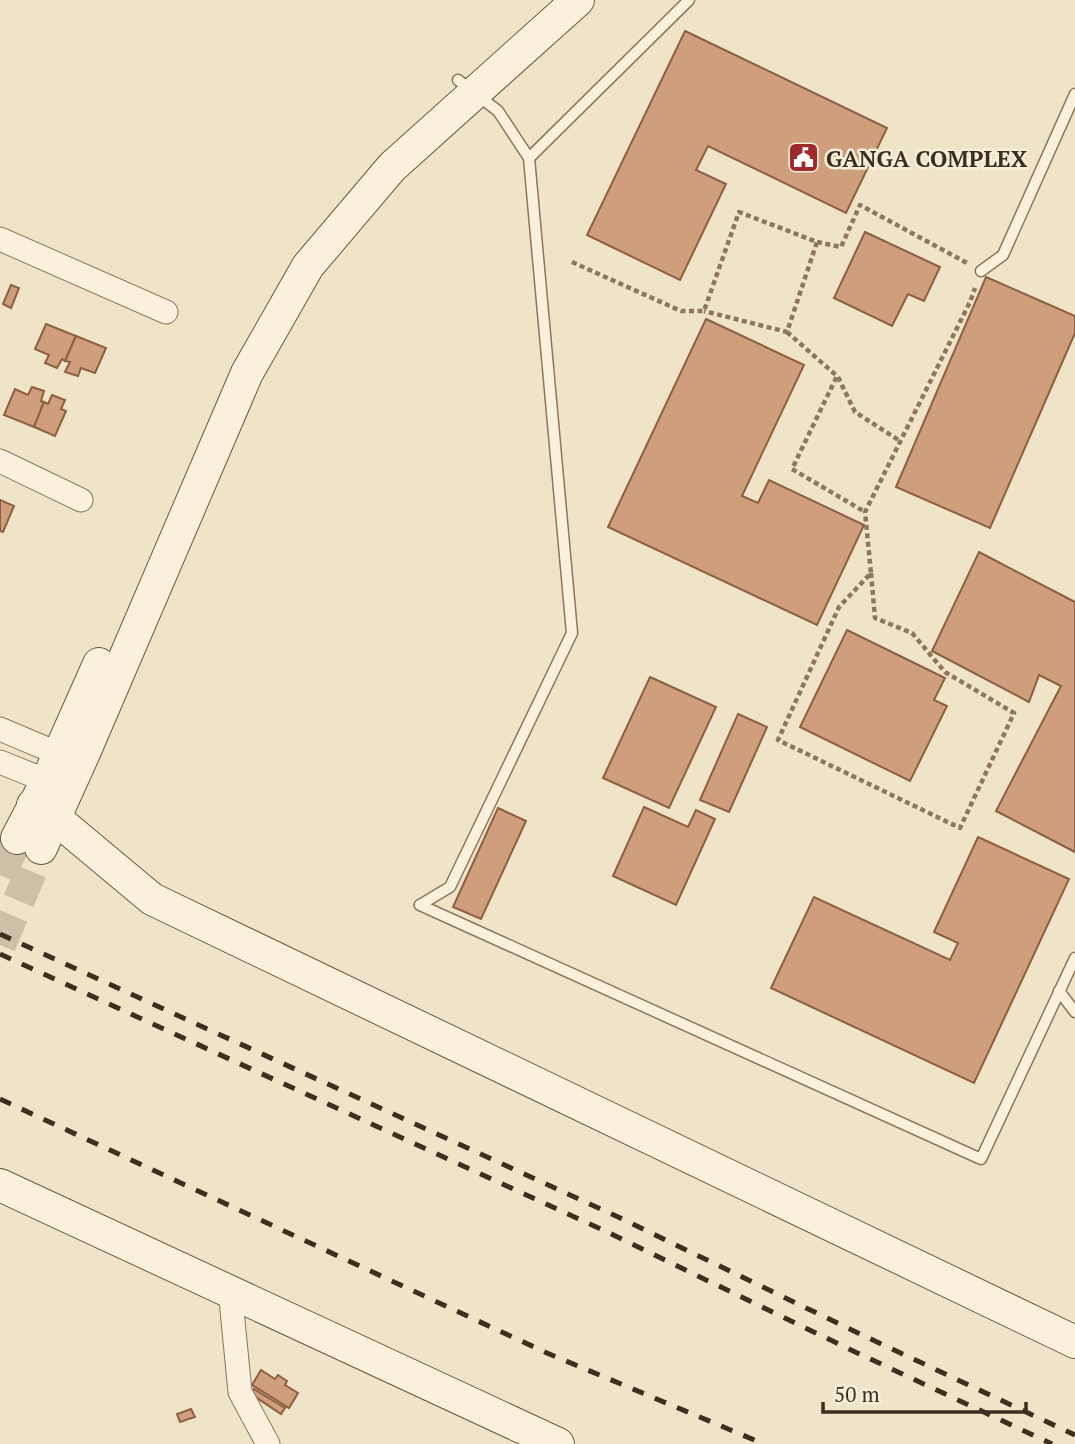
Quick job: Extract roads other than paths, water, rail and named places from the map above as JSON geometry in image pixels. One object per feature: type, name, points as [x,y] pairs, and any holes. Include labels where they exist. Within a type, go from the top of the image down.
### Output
[{"type":"street","points":[[29,843],[247,373],[308,266],[393,167],[545,0]]},
{"type":"street","points":[[467,86],[578,0]]},
{"type":"street","points":[[0,239],[166,312]]},
{"type":"street","points":[[0,461],[81,500]]},
{"type":"street","points":[[0,729],[55,784],[152,899],[1075,1342]]},
{"type":"street","points":[[0,762],[55,784]]},
{"type":"street","points":[[0,1185],[558,1444]]},
{"type":"street","points":[[230,1290],[240,1392],[268,1444]]},
{"type":"lane","points":[[530,158],[689,0]]},
{"type":"lane","points":[[467,86],[499,111],[530,158],[572,633],[450,887],[420,905],[981,1159],[1075,958]]},
{"type":"lane","points":[[981,271],[1003,255],[1075,94]]},
{"type":"lane","points":[[1059,991],[1075,1012]]},
{"type":"tunnel","points":[[0,875],[17,838]]},
{"type":"tunnel","points":[[0,945],[41,848]]},
{"type":"railway","points":[[0,934],[616,1216],[1075,1435]]},
{"type":"railway","points":[[0,954],[603,1230],[1052,1444]]},
{"type":"railway","points":[[0,1099],[547,1353],[764,1444]]},
{"type":"place","name":"GANGA COMPLEX","points":[[803,158]]}]
